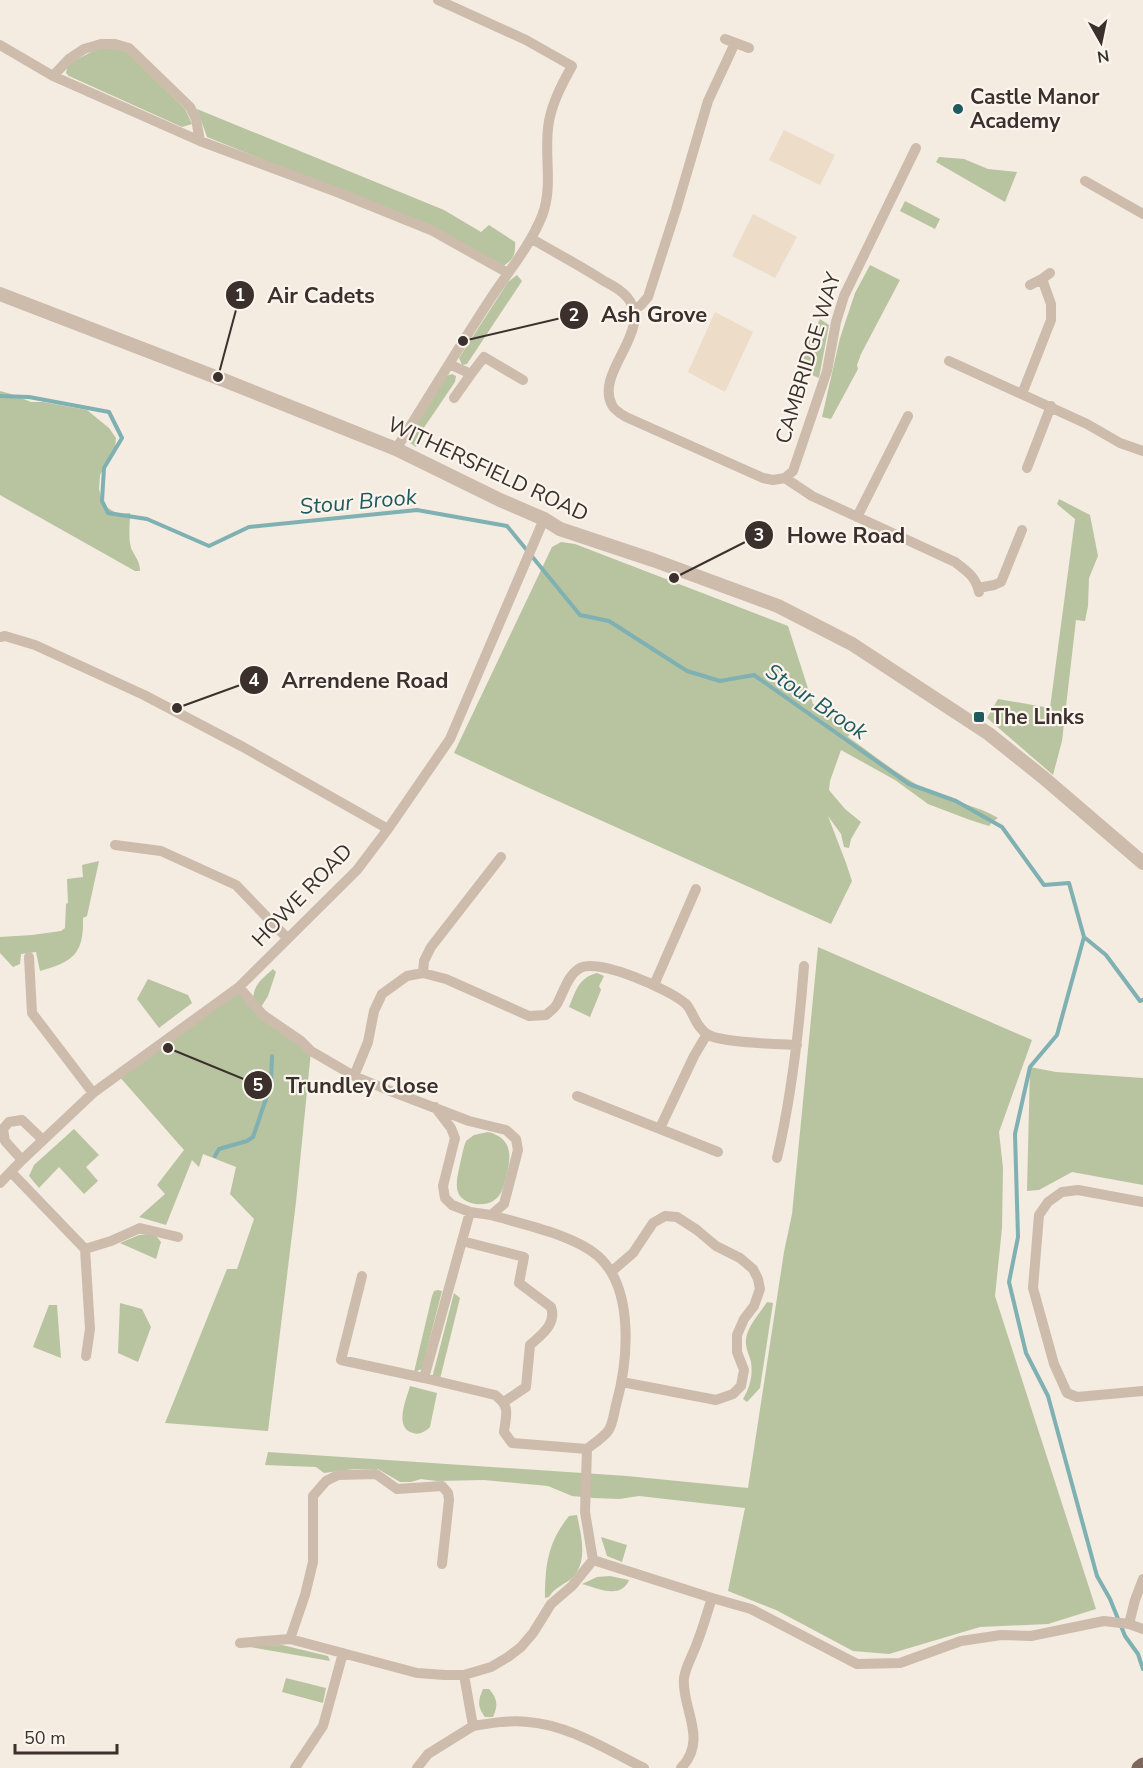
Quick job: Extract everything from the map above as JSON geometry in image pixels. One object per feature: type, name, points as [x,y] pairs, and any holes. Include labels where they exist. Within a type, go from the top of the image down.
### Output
[{"type":"main road","points":[[1139,1768],[1143,1766]]},
{"type":"street","points":[[396,449],[532,239],[548,196],[549,122],[557,93],[572,66],[526,40],[438,0]]},
{"type":"street","points":[[634,310],[648,297],[708,101],[730,41],[749,48]]},
{"type":"street","points":[[53,76],[69,59],[84,49],[101,44],[115,44],[129,48],[190,107],[196,119],[200,141]]},
{"type":"street","points":[[0,45],[53,76],[200,141],[431,230],[508,273]]},
{"type":"street","name":"CAMBRIDGE WAY","points":[[785,478],[793,471],[827,371],[836,322],[844,296],[916,148]]},
{"type":"street","points":[[1085,181],[1143,214]]},
{"type":"street","points":[[532,239],[616,288],[627,297],[634,310],[634,322],[609,383],[609,396],[613,407],[626,417],[763,478],[773,480],[785,478],[812,496],[956,562],[972,575],[978,583],[979,590],[1001,582],[1022,530]]},
{"type":"street","points":[[1022,394],[1051,320],[1051,304],[1046,276],[1030,285]]},
{"type":"street","name":"WITHERSFIELD ROAD","points":[[0,294],[396,449],[544,519],[560,529],[778,606],[852,644],[989,734],[1143,862]]},
{"type":"street","points":[[454,398],[484,357],[523,380]]},
{"type":"street","points":[[949,361],[1051,406],[1120,443],[1143,451]]},
{"type":"street","points":[[449,364],[471,374]]},
{"type":"street","points":[[1027,468],[1051,406]]},
{"type":"street","points":[[857,517],[908,416]]},
{"type":"street","name":"HOWE ROAD","points":[[0,1183],[93,1093],[239,987],[357,870],[450,739],[544,519]]},
{"type":"street","points":[[0,637],[5,636],[35,645],[144,695],[243,747],[388,829]]},
{"type":"street","points":[[115,845],[161,851],[236,885],[287,938]]},
{"type":"street","points":[[423,973],[424,961],[431,947],[501,856]]},
{"type":"street","points":[[654,985],[696,890]]},
{"type":"street","points":[[29,957],[32,1013],[93,1093]]},
{"type":"street","points":[[354,1076],[368,1042],[374,1011],[382,994],[407,976],[423,973],[446,979],[530,1016],[546,1016],[557,1005],[568,980],[580,968],[589,966],[615,970],[676,996],[688,1006],[695,1023],[707,1034],[722,1039],[797,1045]]},
{"type":"street","points":[[777,1158],[786,1119],[797,1045],[804,966]]},
{"type":"street","points":[[239,987],[262,1015],[301,1041],[311,1051],[354,1076],[469,1121],[506,1130],[516,1139],[518,1150],[504,1204],[491,1215]]},
{"type":"street","points":[[660,1128],[707,1034]]},
{"type":"street","points":[[577,1096],[718,1152]]},
{"type":"street","points":[[435,1107],[451,1128],[455,1138]]},
{"type":"street","points":[[22,1160],[5,1141],[3,1129],[9,1122],[22,1120],[44,1140]]},
{"type":"street","points":[[362,1276],[341,1360],[495,1395],[504,1402],[506,1411],[504,1432],[512,1443],[587,1449],[609,1431],[622,1382],[625,1324],[624,1305],[611,1272],[598,1256],[580,1245],[557,1235],[491,1215],[470,1212],[452,1205],[445,1198],[443,1186],[455,1138],[469,1121]]},
{"type":"street","points":[[11,1172],[85,1249],[90,1329],[86,1356]]},
{"type":"street","points":[[1143,1202],[1078,1190],[1062,1192],[1048,1202],[1039,1215],[1034,1288],[1054,1364],[1067,1393],[1077,1397],[1143,1391]]},
{"type":"street","points":[[424,1378],[470,1212]]},
{"type":"street","points":[[611,1272],[633,1253],[653,1223],[664,1216],[677,1217],[716,1246],[740,1258],[753,1269],[760,1289],[754,1306],[744,1319],[737,1335],[737,1352],[744,1370],[741,1386],[733,1394],[716,1400],[622,1382]]},
{"type":"street","points":[[85,1249],[111,1241],[140,1228],[178,1237]]},
{"type":"street","points":[[462,1241],[524,1257],[519,1283],[551,1307],[553,1311],[549,1327],[530,1345],[526,1387],[504,1402]]},
{"type":"street","points":[[240,1643],[290,1639],[417,1673],[464,1675],[491,1667],[521,1647],[533,1633],[551,1604],[572,1586],[593,1560],[585,1512],[587,1449]]},
{"type":"street","points":[[290,1639],[313,1562],[313,1496],[326,1481],[338,1475],[376,1474],[397,1489],[442,1486],[448,1493],[449,1500],[442,1564]]},
{"type":"street","points":[[593,1560],[751,1609],[857,1664],[900,1663],[960,1641],[1001,1635],[1031,1636],[1104,1621],[1128,1624],[1143,1629]]},
{"type":"street","points":[[1128,1624],[1143,1579]]},
{"type":"street","points":[[681,1768],[687,1762],[693,1744],[693,1725],[684,1681],[687,1664],[697,1645],[712,1598]]},
{"type":"street","points":[[295,1768],[323,1726],[343,1653]]},
{"type":"street","points":[[464,1675],[473,1726]]},
{"type":"street","points":[[417,1768],[428,1754],[473,1726],[503,1722],[529,1722],[553,1726],[576,1734],[644,1768]]},
{"type":"green space","points":[[113,47],[127,52],[185,109],[192,124],[182,127],[66,73],[68,64],[99,48]]},
{"type":"green space","points":[[197,109],[444,210],[481,232],[489,225],[515,242],[513,257],[502,267],[432,228],[207,137]]},
{"type":"green space","points":[[939,157],[964,159],[988,169],[1017,172],[1005,202],[936,162]]},
{"type":"green space","points":[[905,201],[940,219],[935,229],[900,211]]},
{"type":"green space","points":[[870,265],[900,280],[861,354],[858,369],[831,419],[822,417],[840,338],[855,293]]},
{"type":"green space","points":[[517,275],[522,281],[467,364],[462,365],[459,358],[508,282]]},
{"type":"green space","points":[[820,319],[829,325],[819,378],[802,371],[801,356]]},
{"type":"green space","points":[[452,374],[456,376],[455,382],[421,432],[416,447],[406,440],[446,376]]},
{"type":"green space","points":[[0,391],[31,402],[87,410],[109,428],[116,438],[115,448],[100,475],[99,489],[102,501],[108,508],[118,514],[130,513],[130,544],[140,571],[135,571],[0,495]]},
{"type":"green space","points":[[1059,499],[1090,515],[1098,556],[1089,578],[1085,621],[1076,620],[1062,741],[1053,775],[987,718],[998,699],[1050,708],[1075,519],[1057,504]]},
{"type":"green space","points":[[561,542],[575,544],[788,626],[813,704],[852,729],[848,737],[897,773],[918,785],[937,795],[998,818],[989,826],[928,804],[895,780],[841,750],[829,790],[845,809],[861,822],[851,839],[849,848],[844,847],[841,834],[828,816],[852,881],[831,924],[454,753],[552,547]]},
{"type":"green space","points":[[99,861],[87,916],[83,918],[79,948],[74,955],[61,964],[40,971],[36,952],[21,954],[20,964],[13,967],[0,953],[0,937],[61,931],[65,928],[66,904],[68,903],[67,879],[83,877],[82,865]]},
{"type":"green space","points":[[818,947],[1032,1040],[999,1132],[1003,1168],[1002,1228],[995,1296],[1096,1609],[1048,1624],[980,1627],[889,1654],[853,1651],[776,1610],[728,1591],[745,1508],[639,1496],[619,1499],[572,1496],[548,1486],[484,1480],[421,1479],[400,1482],[378,1469],[324,1473],[316,1467],[265,1465],[268,1452],[627,1476],[748,1488],[784,1252],[792,1214]]},
{"type":"green space","points":[[273,969],[276,972],[268,996],[261,1007],[253,999],[255,989]]},
{"type":"green space","points":[[597,973],[604,976],[590,1017],[569,1007],[582,982]]},
{"type":"green space","points":[[148,979],[188,995],[192,1003],[159,1028],[137,999]]},
{"type":"green space","points":[[239,987],[311,1051],[296,1202],[268,1431],[165,1423],[227,1269],[237,1269],[254,1219],[230,1194],[236,1167],[203,1154],[199,1167],[192,1160],[166,1225],[139,1217],[165,1194],[157,1185],[184,1150],[118,1075]]},
{"type":"green space","points":[[1030,1067],[1056,1072],[1143,1078],[1143,1185],[1072,1172],[1039,1190],[1027,1191]]},
{"type":"green space","points":[[74,1129],[99,1155],[86,1167],[98,1181],[84,1194],[59,1167],[39,1188],[29,1176],[34,1165]]},
{"type":"green space","points":[[488,1132],[497,1135],[507,1145],[509,1165],[498,1197],[488,1203],[474,1204],[460,1196],[457,1187],[463,1149],[466,1141],[474,1135]]},
{"type":"green space","points":[[139,1235],[156,1236],[161,1242],[156,1259],[120,1243]]},
{"type":"green space","points":[[434,1291],[442,1291],[422,1369],[414,1372],[432,1296]]},
{"type":"green space","points":[[454,1293],[460,1298],[440,1379],[432,1378]]},
{"type":"green space","points":[[767,1302],[773,1303],[760,1388],[747,1402],[743,1399],[750,1381],[752,1367],[747,1348],[747,1334]]},
{"type":"green space","points":[[120,1303],[142,1309],[151,1327],[138,1362],[118,1353]]},
{"type":"green space","points":[[49,1305],[57,1305],[61,1358],[33,1347]]},
{"type":"green space","points":[[410,1386],[437,1393],[430,1427],[424,1432],[413,1433],[407,1430],[402,1419]]},
{"type":"green space","points":[[577,1515],[582,1548],[580,1565],[571,1579],[545,1598],[547,1564],[552,1545],[569,1516]]},
{"type":"green space","points":[[601,1537],[627,1545],[622,1562],[607,1556]]},
{"type":"green space","points":[[610,1576],[629,1580],[620,1590],[615,1591],[601,1590],[582,1584],[597,1577]]},
{"type":"green space","points":[[282,1645],[328,1656],[330,1661],[244,1646]]},
{"type":"green space","points":[[286,1678],[326,1688],[323,1703],[282,1692]]},
{"type":"green space","points":[[483,1689],[489,1689],[496,1699],[493,1717],[485,1717],[481,1710],[479,1700]]},
{"type":"shaded area","points":[[784,130],[835,155],[820,185],[769,160]]},
{"type":"shaded area","points":[[753,214],[797,237],[775,278],[732,256]]},
{"type":"shaded area","points":[[715,312],[753,332],[725,392],[688,372]]},
{"type":"waterway","name":"Stour Brook","points":[[0,396],[29,397],[109,412],[122,438],[104,468],[102,501],[108,513],[147,519],[209,546],[249,527],[417,510],[507,526],[580,615],[609,621],[687,671],[720,681],[754,675],[909,784],[956,801],[1002,827],[1044,885],[1069,883],[1084,937],[1106,955],[1140,1001],[1143,1000]]},
{"type":"waterway","points":[[1084,937],[1057,1035],[1030,1067],[1015,1134],[1018,1237],[1009,1282],[1026,1353],[1048,1396],[1097,1576],[1110,1599],[1125,1636],[1138,1654],[1143,1669]]},
{"type":"waterway","points":[[215,1156],[219,1149],[253,1137],[271,1084],[272,1056]]},
{"type":"place","name":"Castle Manor Academy","points":[[958,109]]},
{"type":"place","name":"Ash Grove","points":[[463,341]]},
{"type":"place","name":"Air Cadets","points":[[218,377]]},
{"type":"place","name":"Howe Road","points":[[674,578]]},
{"type":"place","name":"Arrendene Road","points":[[177,708]]},
{"type":"place","name":"The Links","points":[[979,717]]},
{"type":"place","name":"Trundley Close","points":[[168,1048]]}]
